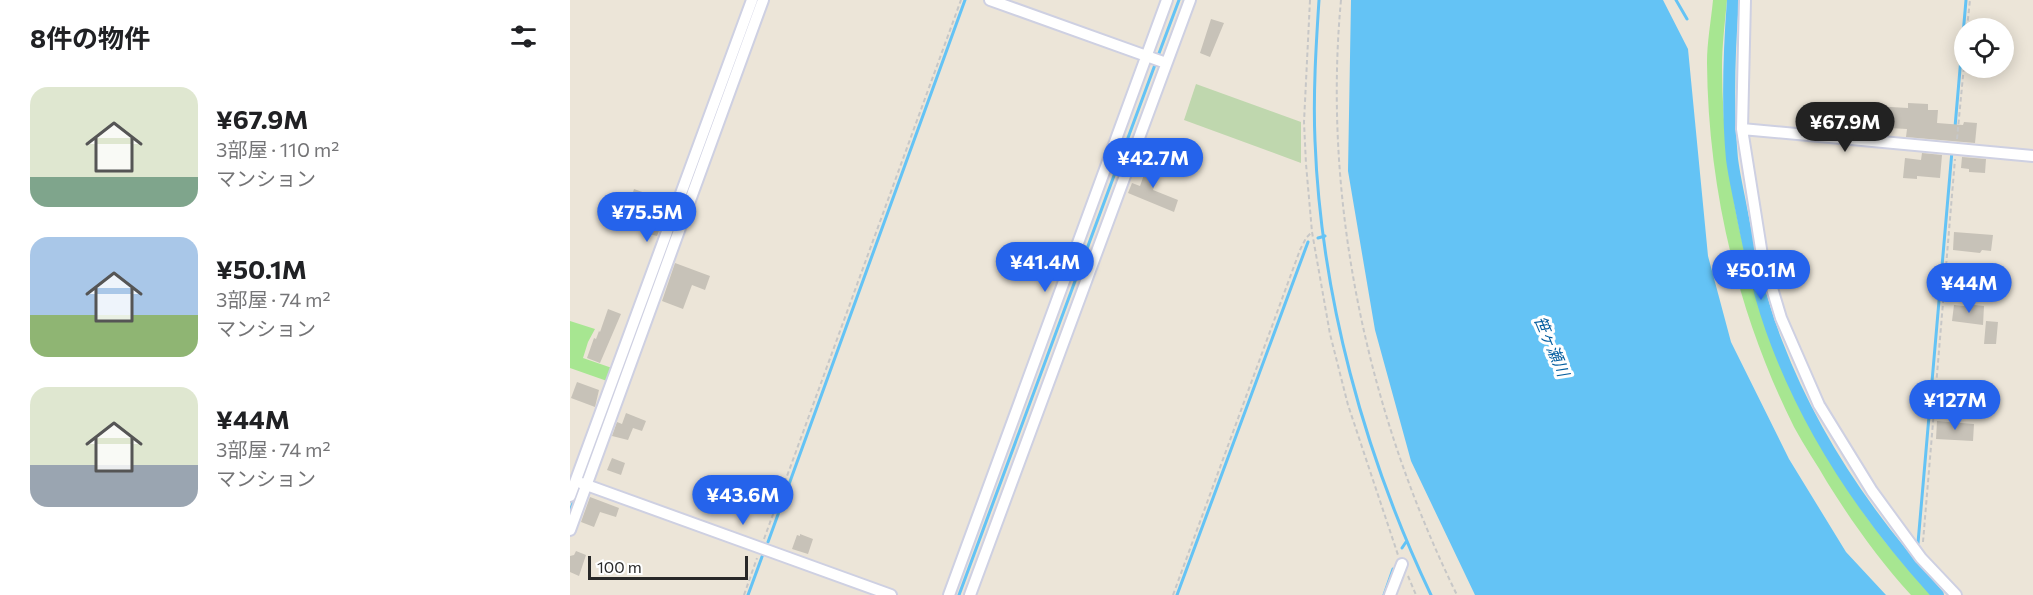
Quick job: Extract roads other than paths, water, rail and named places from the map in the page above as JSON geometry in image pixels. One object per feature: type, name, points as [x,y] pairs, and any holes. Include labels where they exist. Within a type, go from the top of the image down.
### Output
[{"type":"street","points":[[570,530],[579,482],[752,0]]},
{"type":"street","points":[[570,496],[579,482],[763,0]]},
{"type":"street","points":[[990,0],[1157,59]]},
{"type":"street","points":[[970,595],[1157,59],[1167,0]]},
{"type":"street","points":[[949,595],[1157,59],[1190,0]]},
{"type":"street","points":[[1745,0],[1742,129],[1762,255],[1781,318],[1819,405],[1872,491],[1921,558],[1956,595]]},
{"type":"street","points":[[1742,129],[2033,156]]},
{"type":"street","points":[[579,482],[891,595]]},
{"type":"street","points":[[1390,595],[1402,564]]},
{"type":"water","name":"笹ヶ瀬川","points":[[1351,0],[1663,0],[1688,49],[1708,256],[1731,342],[1789,459],[1846,552],[1886,595],[1475,595],[1411,461],[1375,330],[1348,171]]},
{"type":"waterway","points":[[768,542],[965,0]]},
{"type":"waterway","points":[[1158,56],[1179,0]]},
{"type":"waterway","points":[[1319,0],[1315,141],[1326,258],[1350,373],[1366,430],[1385,486],[1431,595]]},
{"type":"waterway","points":[[1676,0],[1687,19]]},
{"type":"waterway","points":[[1733,0],[1729,79],[1732,159],[1752,260],[1771,328],[1808,413],[1846,477],[1890,538],[1938,595]]},
{"type":"waterway","points":[[1955,127],[1966,0]]},
{"type":"waterway","points":[[959,595],[1156,62]]},
{"type":"waterway","points":[[1918,543],[1952,151]]},
{"type":"waterway","points":[[1318,238],[1325,236]]},
{"type":"waterway","points":[[1177,595],[1308,242]]},
{"type":"waterway","points":[[570,511],[576,495]]},
{"type":"waterway","points":[[1402,548],[1406,542]]},
{"type":"waterway","points":[[1902,555],[1906,552]]},
{"type":"waterway","points":[[748,595],[763,554]]},
{"type":"waterway","points":[[1384,595],[1393,569]]}]
